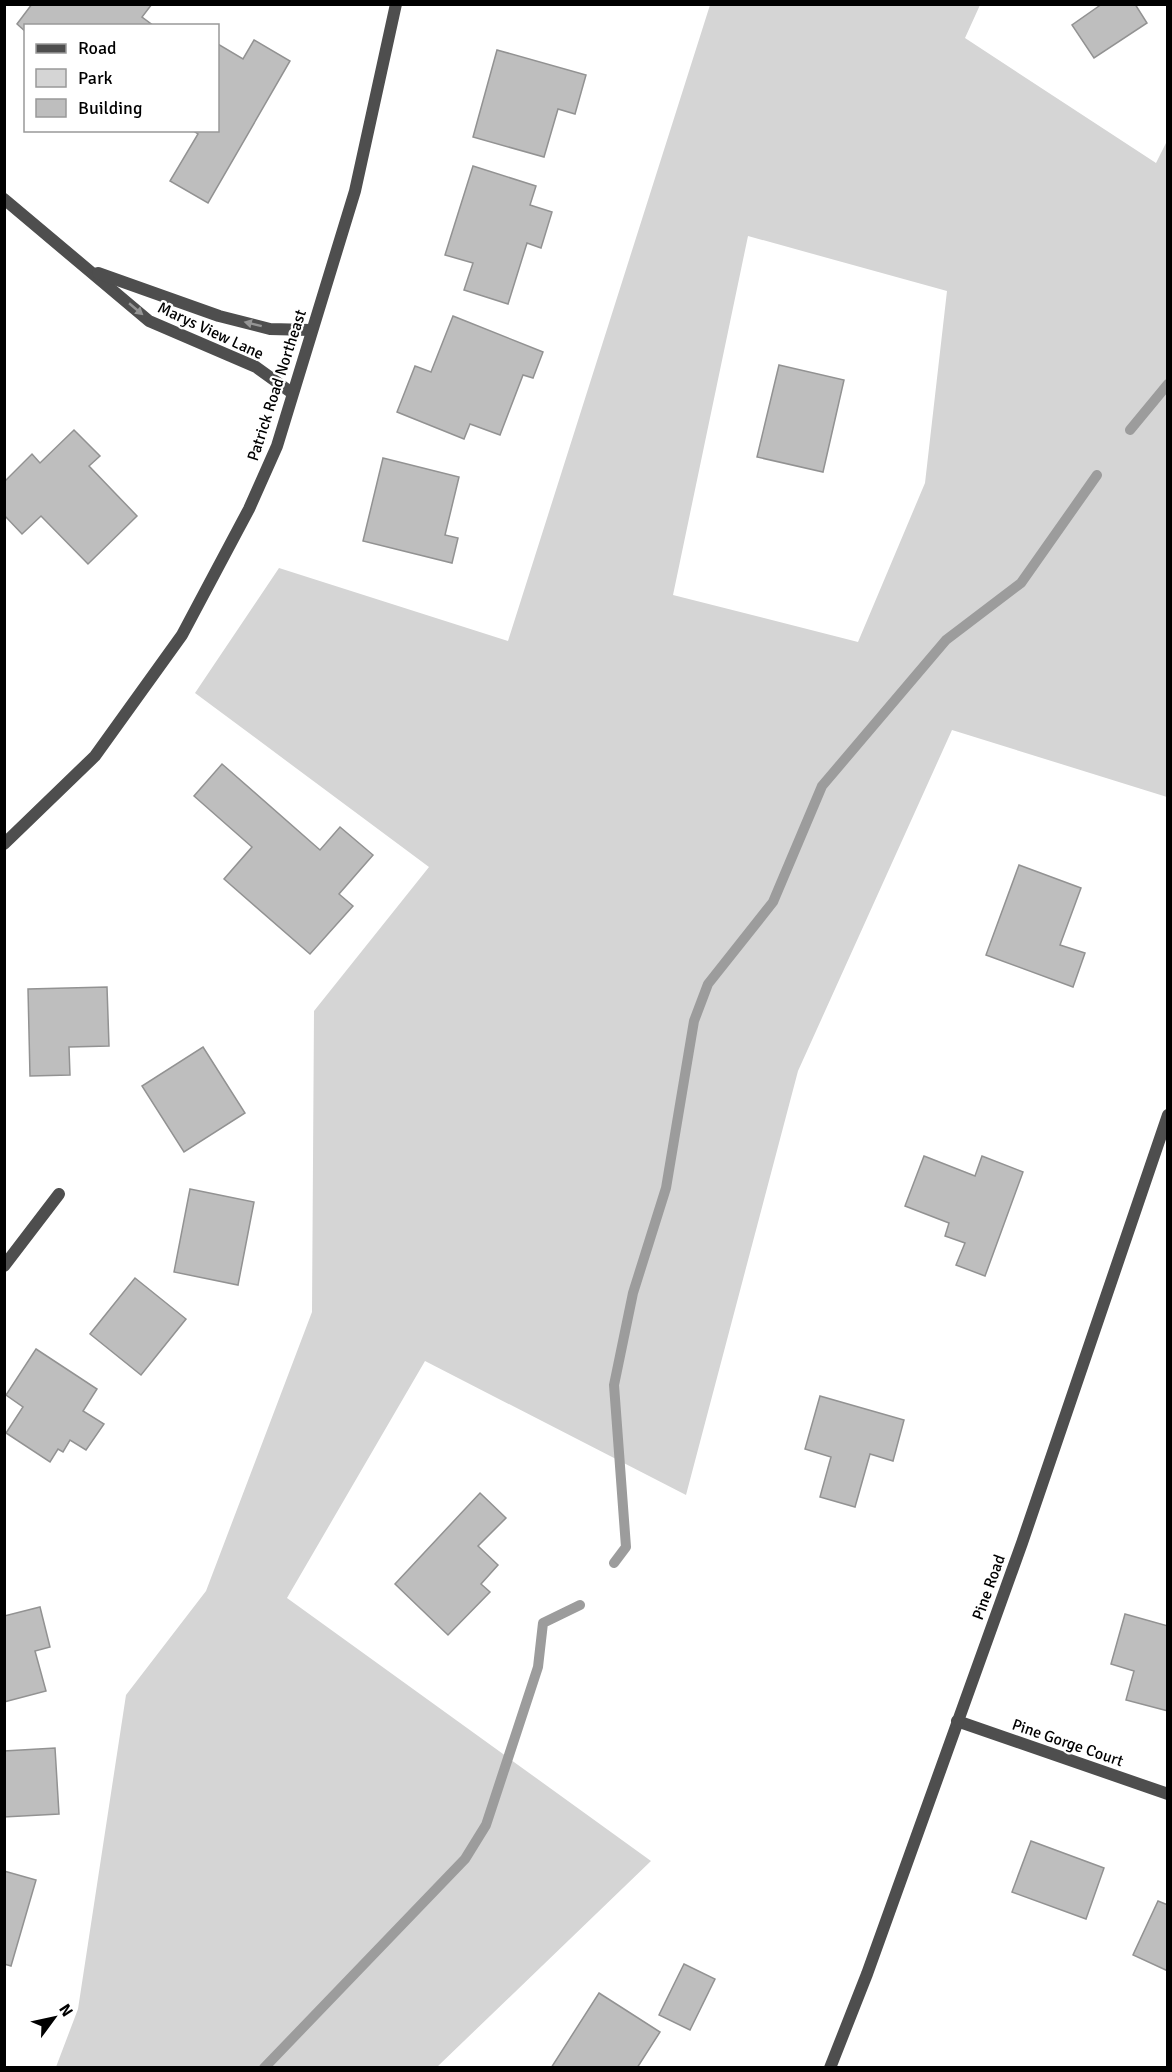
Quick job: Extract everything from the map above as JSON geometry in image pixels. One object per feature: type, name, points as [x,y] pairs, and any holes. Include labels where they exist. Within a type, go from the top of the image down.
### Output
[{"type":"street","name":"Patrick Road Northeast","points":[[4,844],[95,756],[182,635],[249,509],[277,447],[355,191],[396,4]]},
{"type":"street","name":"Marys View Lane","points":[[4,199],[149,321],[256,368],[292,393]]},
{"type":"street","name":"Marys View Lane","points":[[91,271],[219,316],[270,329],[311,330]]},
{"type":"street","name":"Pine Road","points":[[830,2067],[867,1974],[1022,1543],[1166,1121]]},
{"type":"street","points":[[4,1266],[59,1194]]},
{"type":"street","name":"Pine Gorge Court","points":[[957,1721],[1167,1794]]},
{"type":"green space","points":[[710,5],[980,5],[965,38],[1156,163],[1167,141],[1167,797],[952,730],[798,1071],[686,1495],[425,1361],[287,1598],[651,1861],[437,2067],[56,2067],[78,2009],[126,1695],[206,1591],[312,1312],[314,1011],[429,867],[195,693],[279,568],[508,641]],"holes":[[[748,236],[947,291],[925,483],[858,642],[673,595]]]},
{"type":"building","points":[[32,4],[152,4],[142,17],[151,24],[24,24],[24,30],[17,24]]},
{"type":"building","points":[[1102,4],[1135,4],[1147,23],[1094,58],[1072,25]]},
{"type":"building","points":[[254,40],[290,61],[208,203],[170,181],[198,134],[195,132],[219,132],[219,45],[243,59]]},
{"type":"building","points":[[497,50],[586,75],[575,114],[558,109],[544,157],[473,137]]},
{"type":"building","points":[[473,166],[536,186],[530,205],[552,212],[541,248],[527,243],[508,304],[464,290],[473,263],[445,255]]},
{"type":"building","points":[[453,316],[543,352],[533,378],[523,375],[500,435],[470,424],[464,439],[397,412],[415,366],[431,372]]},
{"type":"building","points":[[779,365],[844,380],[823,472],[757,457]]},
{"type":"building","points":[[74,430],[100,456],[89,466],[137,516],[88,564],[41,516],[22,534],[4,515],[4,482],[32,454],[40,463]]},
{"type":"building","points":[[383,458],[459,477],[445,535],[458,538],[452,563],[363,541]]},
{"type":"building","points":[[222,764],[320,850],[340,827],[373,855],[339,894],[353,906],[310,954],[224,879],[252,847],[194,796]]},
{"type":"building","points":[[1019,865],[1081,888],[1060,945],[1085,953],[1073,987],[986,955]]},
{"type":"building","points":[[107,987],[109,1046],[69,1047],[70,1075],[30,1076],[28,989]]},
{"type":"building","points":[[203,1047],[245,1113],[184,1152],[142,1086]]},
{"type":"building","points":[[924,1156],[975,1176],[982,1156],[1023,1172],[985,1276],[956,1265],[965,1243],[945,1236],[949,1223],[905,1206]]},
{"type":"building","points":[[190,1189],[254,1202],[238,1285],[174,1272]]},
{"type":"building","points":[[135,1278],[186,1319],[141,1375],[90,1334]]},
{"type":"building","points":[[36,1349],[97,1389],[83,1411],[104,1424],[86,1450],[70,1440],[63,1452],[58,1449],[50,1462],[6,1433],[23,1407],[6,1395]]},
{"type":"building","points":[[820,1396],[904,1420],[893,1461],[870,1454],[855,1507],[820,1497],[831,1457],[805,1449]]},
{"type":"building","points":[[480,1493],[506,1518],[478,1546],[498,1565],[481,1584],[490,1592],[448,1635],[395,1584]]},
{"type":"building","points":[[40,1607],[50,1647],[35,1651],[46,1691],[4,1702],[4,1616]]},
{"type":"building","points":[[1125,1614],[1168,1626],[1168,1711],[1126,1700],[1134,1671],[1111,1664]]},
{"type":"building","points":[[55,1748],[59,1814],[4,1817],[4,1751]]},
{"type":"building","points":[[1031,1841],[1104,1868],[1086,1919],[1012,1892]]},
{"type":"building","points":[[4,1871],[36,1880],[11,1966],[4,1964]]},
{"type":"building","points":[[1158,1901],[1168,1905],[1168,1971],[1133,1955]]},
{"type":"building","points":[[684,1964],[715,1979],[690,2030],[659,2015]]},
{"type":"building","points":[[599,1993],[660,2032],[637,2068],[551,2068]]},
{"type":"waterway","points":[[1130,430],[1168,384]]},
{"type":"waterway","points":[[614,1563],[626,1547],[614,1385],[633,1293],[666,1188],[694,1021],[708,984],[773,902],[822,786],[946,640],[1021,583],[1097,475]]},
{"type":"waterway","points":[[264,2068],[465,1859],[486,1825],[538,1667],[543,1623],[580,1605]]}]
